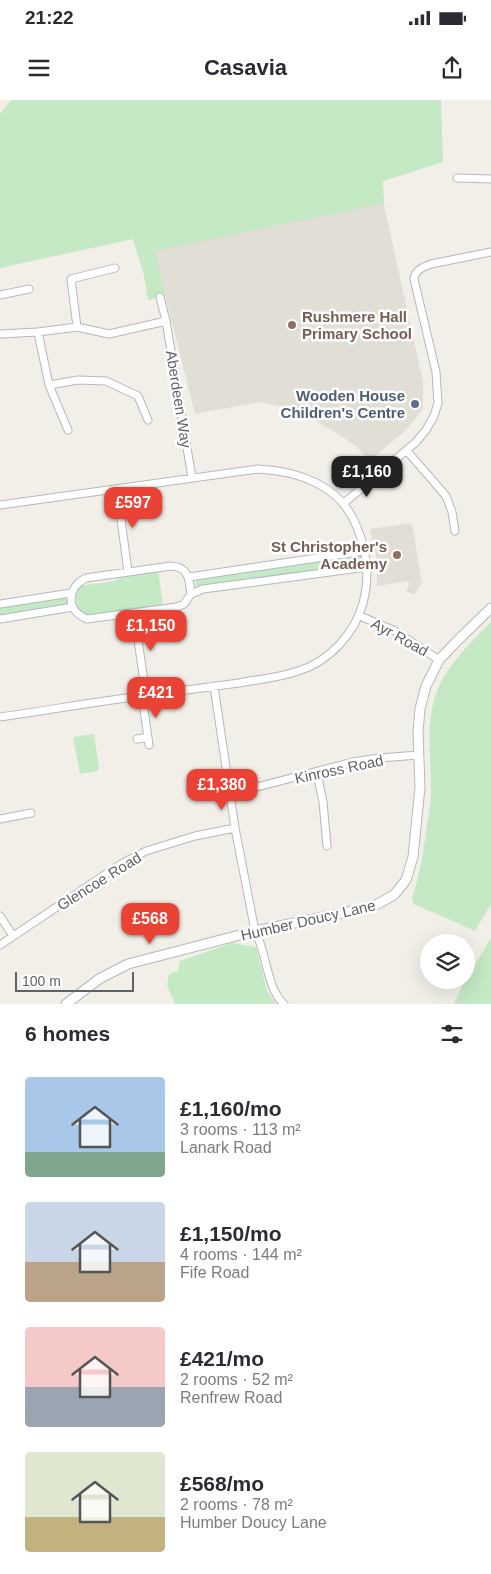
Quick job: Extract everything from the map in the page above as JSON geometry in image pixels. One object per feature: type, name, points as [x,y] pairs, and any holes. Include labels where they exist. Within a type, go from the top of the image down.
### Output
[{"type":"street","points":[[457,178],[491,179]]},
{"type":"street","points":[[344,503],[406,451],[426,430],[434,416],[438,403],[436,372],[415,276],[417,272],[425,266],[491,252]]},
{"type":"street","points":[[78,327],[71,279],[115,268]]},
{"type":"street","points":[[0,295],[29,289]]},
{"type":"street","name":"Aberdeen Way","points":[[160,298],[166,321],[192,478]]},
{"type":"street","points":[[0,334],[78,327],[109,334],[166,321]]},
{"type":"street","points":[[38,332],[49,385],[68,430]]},
{"type":"street","points":[[49,385],[78,380],[106,381],[138,396],[148,420]]},
{"type":"street","points":[[406,451],[446,496],[452,512],[455,531]]},
{"type":"street","points":[[0,505],[258,469],[276,470],[300,475],[313,481],[344,503],[354,520],[367,567],[366,587],[360,616],[343,640],[312,666],[279,676],[0,718]]},
{"type":"street","points":[[117,489],[128,572]]},
{"type":"street","points":[[189,576],[364,551]]},
{"type":"street","points":[[191,594],[189,576],[177,566],[86,578],[78,582],[71,593],[73,607],[80,616],[87,619],[177,607],[184,604],[191,594],[203,589],[367,567]]},
{"type":"street","points":[[0,604],[71,593]]},
{"type":"street","points":[[0,619],[73,607]]},
{"type":"street","name":"Humber Doucy Lane","points":[[66,1004],[99,979],[128,964],[255,931],[372,907],[388,900],[398,891],[408,876],[414,857],[419,810],[418,732],[420,709],[426,686],[439,660],[491,608]]},
{"type":"street","points":[[134,613],[149,741],[138,739]]},
{"type":"street","name":"Ayr Road","points":[[360,616],[395,631],[439,660]]},
{"type":"street","points":[[214,686],[235,828],[255,931],[260,939],[272,983],[284,1004]]},
{"type":"street","name":"Kinross Road","points":[[230,794],[362,761],[419,756]]},
{"type":"street","points":[[317,773],[323,802],[327,846]]},
{"type":"street","points":[[0,819],[31,814]]},
{"type":"street","name":"Glencoe Road","points":[[0,945],[122,864],[146,851],[195,836],[235,828]]},
{"type":"street","points":[[0,916],[13,936]]},
{"type":"shaded area","name":"Rushmere Hall Primary School","points":[[383,200],[423,382],[423,409],[405,431],[369,461],[357,447],[343,437],[297,410],[260,402],[195,414],[154,251]]},
{"type":"shaded area","name":"St Christopher's Academy","points":[[412,523],[422,583],[414,595],[406,591],[409,585],[407,581],[377,586],[377,560],[370,529]]},
{"type":"green space","points":[[11,100],[441,100],[443,162],[383,181],[384,203],[155,251],[166,296],[148,300],[144,275],[133,239],[0,268],[0,114]]},
{"type":"green space","points":[[359,555],[363,559],[361,564],[199,587],[195,585],[198,579]]},
{"type":"green space","points":[[158,570],[163,605],[89,617],[78,610],[76,596],[79,586],[115,581],[124,575]]},
{"type":"green space","points":[[65,598],[68,601],[66,605],[0,615],[0,607]]},
{"type":"green space","points":[[491,622],[491,904],[475,931],[414,904],[412,898],[421,861],[430,802],[430,727],[433,703],[447,672]]},
{"type":"green space","points":[[94,734],[99,768],[97,771],[80,774],[73,737]]},
{"type":"green space","points":[[491,938],[491,1004],[454,1004],[461,989],[475,989],[475,964]]},
{"type":"green space","points":[[232,943],[256,947],[267,991],[276,1004],[175,1004],[167,985],[169,974],[178,971],[180,961]]},
{"type":"place","name":"Rushmere Hall Primary School","points":[[292,325]]},
{"type":"place","name":"Wooden House Children's Centre","points":[[415,404]]},
{"type":"place","name":"St Christopher's Academy","points":[[397,555]]}]
